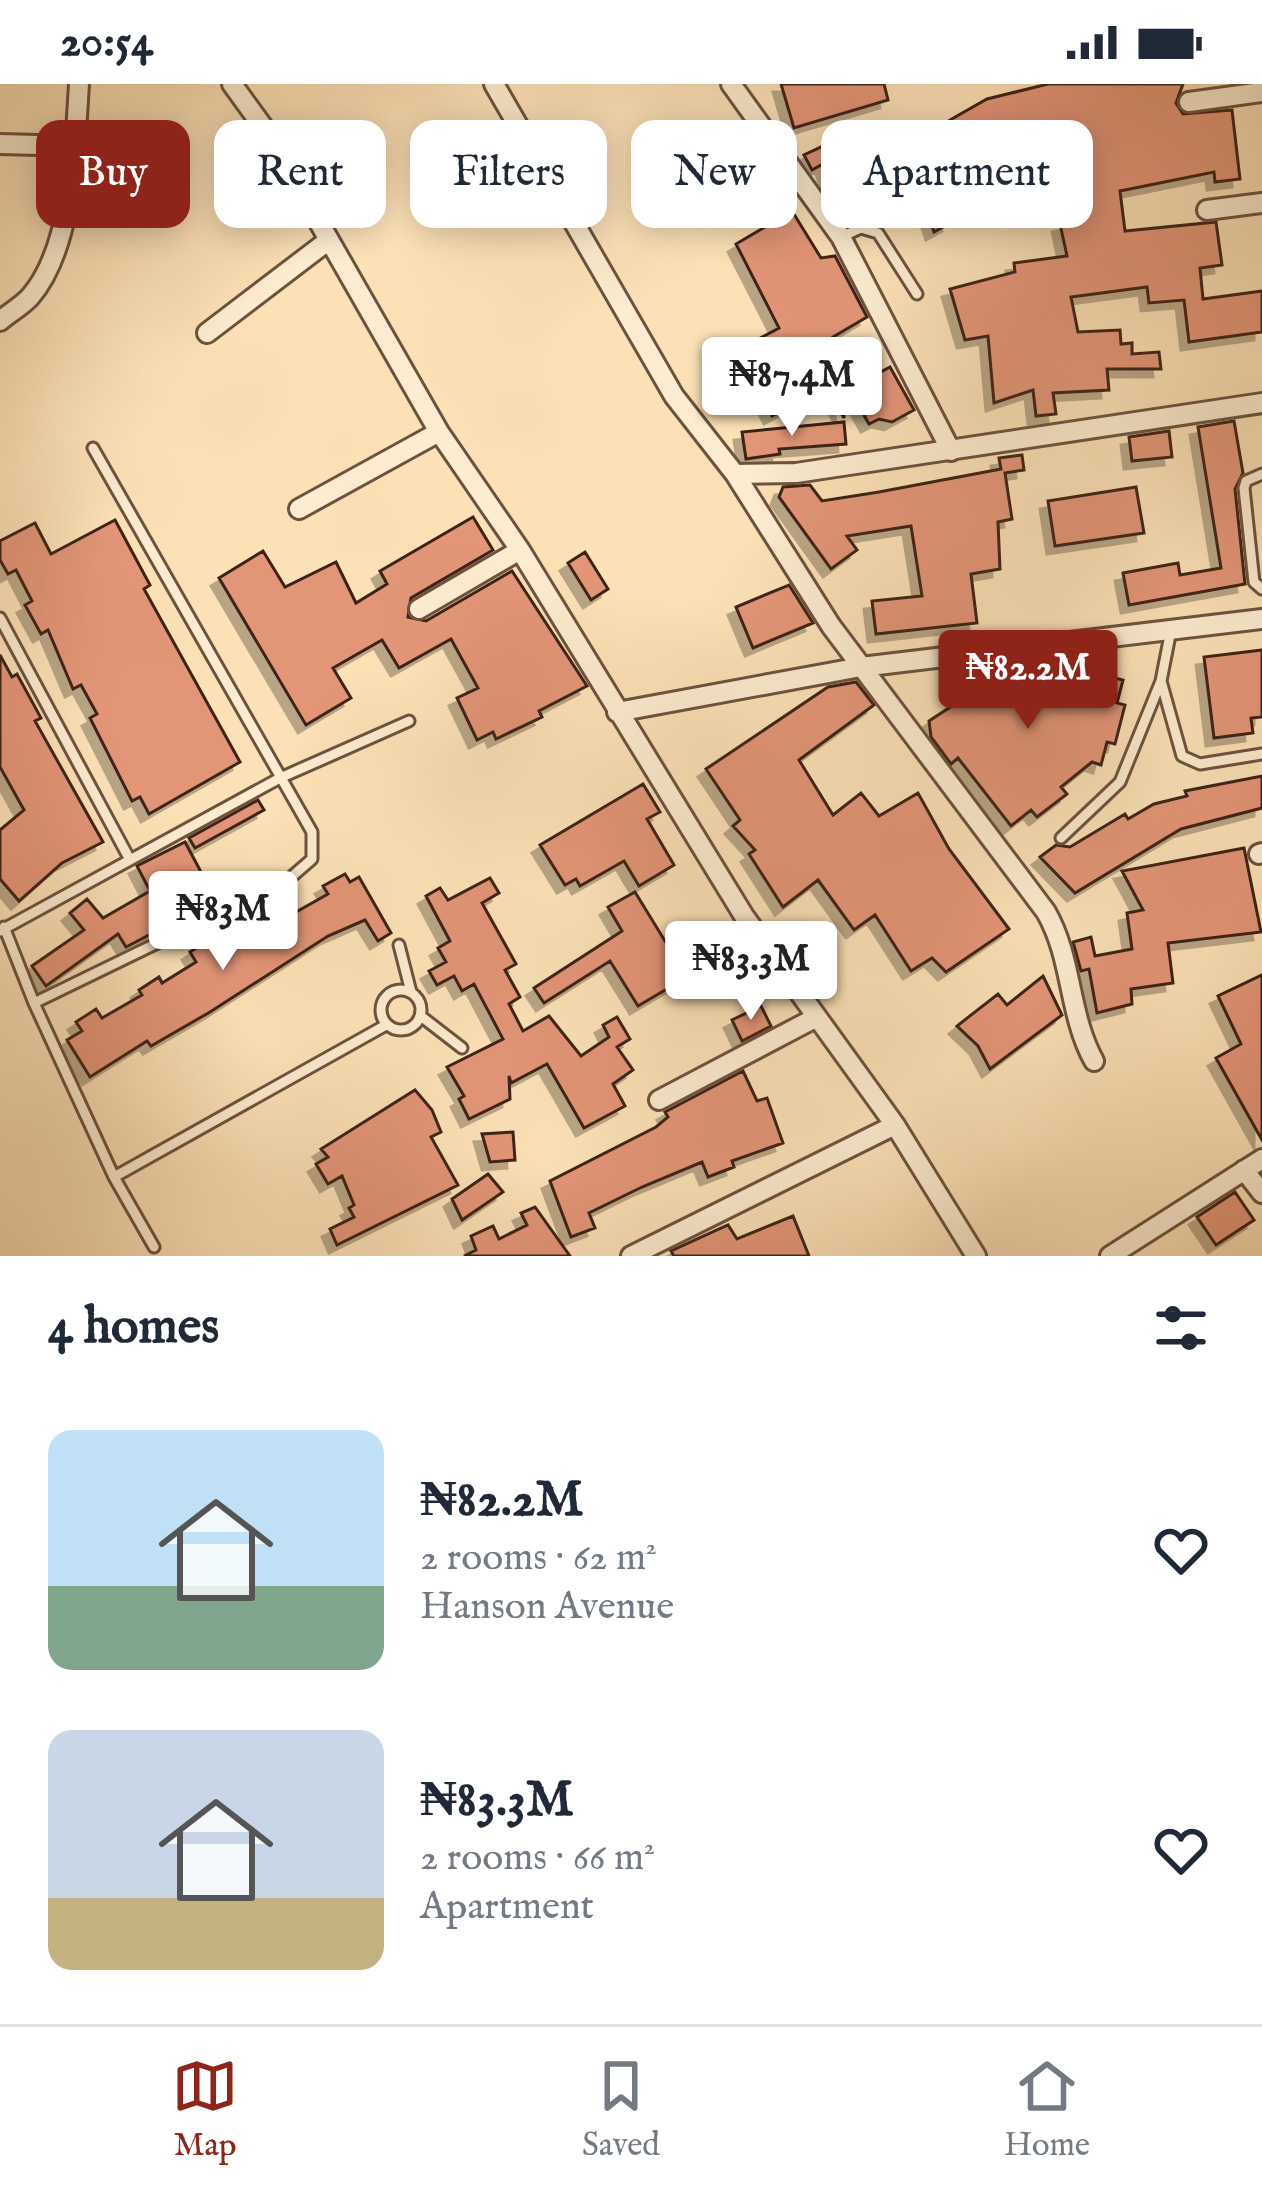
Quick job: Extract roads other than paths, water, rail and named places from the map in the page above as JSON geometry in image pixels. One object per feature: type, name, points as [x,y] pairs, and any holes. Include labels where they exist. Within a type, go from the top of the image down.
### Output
[{"type":"street","points":[[77,120],[79,84]]},
{"type":"street","points":[[232,84],[268,135],[439,432],[520,550],[743,916],[895,1125],[976,1256]]},
{"type":"street","points":[[494,84],[674,396],[735,474],[861,667],[1046,912],[1059,934],[1081,1038],[1094,1061]]},
{"type":"street","points":[[731,84],[841,237],[951,452]]},
{"type":"street","points":[[1190,102],[1262,92]]},
{"type":"street","points":[[0,144],[36,145]]},
{"type":"street","points":[[1207,210],[1262,202]]},
{"type":"street","points":[[0,321],[31,297],[52,258],[58,228]]},
{"type":"street","points":[[207,332],[328,240]]},
{"type":"street","points":[[735,474],[796,473],[1262,404]]},
{"type":"street","points":[[299,509],[439,432]]},
{"type":"street","points":[[419,609],[520,550]]},
{"type":"street","points":[[617,712],[861,667],[1262,620]]},
{"type":"street","points":[[659,1100],[817,1017]]},
{"type":"street","points":[[631,1256],[895,1125]]},
{"type":"street","points":[[1110,1256],[1262,1159]]},
{"type":"street","points":[[1244,1170],[1262,1193]]},
{"type":"lane","points":[[841,237],[861,228],[878,233],[917,294]]},
{"type":"lane","points":[[34,1003],[289,879],[312,859],[312,832],[93,448]]},
{"type":"lane","points":[[1262,474],[1246,481],[1244,488],[1254,582],[1262,589]]},
{"type":"lane","points":[[0,618],[129,857]]},
{"type":"lane","points":[[1061,838],[1120,782],[1161,681],[1171,630]]},
{"type":"lane","points":[[1161,681],[1182,756],[1200,764],[1262,754]]},
{"type":"lane","points":[[154,1247],[115,1177],[2,929],[280,778],[409,721]]},
{"type":"lane","points":[[399,945],[411,992],[421,1002],[422,1017],[413,1028],[399,1031],[386,1024],[380,1012],[385,998],[397,990],[411,992]]},
{"type":"lane","points":[[422,1017],[462,1048]]},
{"type":"lane","points":[[115,1177],[386,1024]]}]
